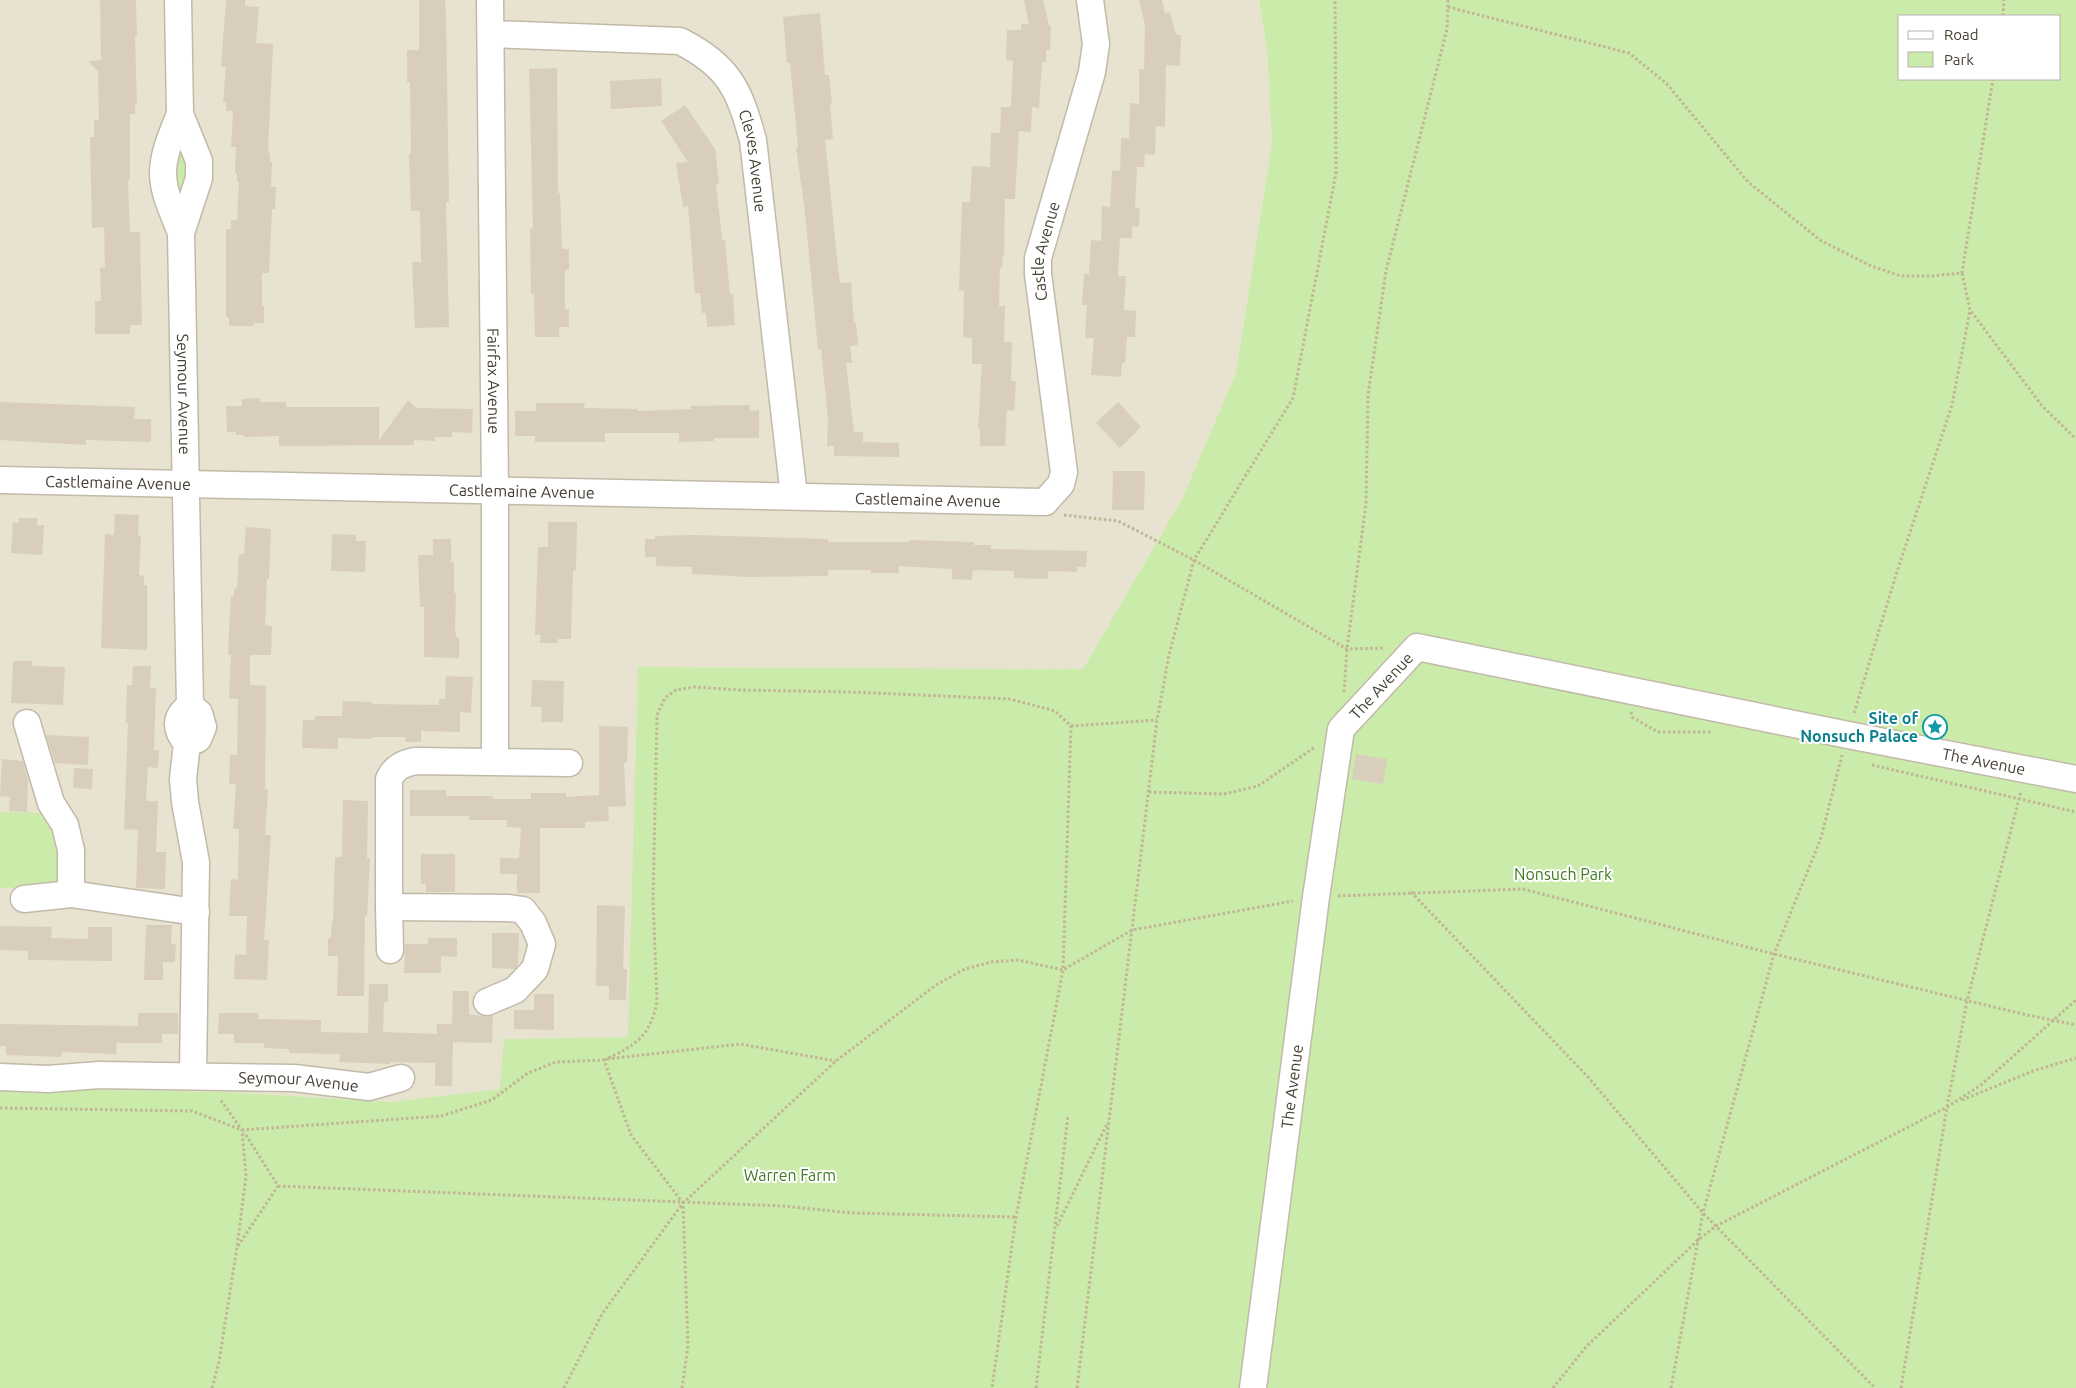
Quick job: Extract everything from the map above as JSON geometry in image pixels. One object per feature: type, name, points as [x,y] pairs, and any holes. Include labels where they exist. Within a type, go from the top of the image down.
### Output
[{"type":"street","name":"Seymour Avenue","points":[[178,0],[180,114],[199,161],[200,170],[197,185],[180,233]]},
{"type":"street","name":"Fairfax Avenue","points":[[490,0],[495,489],[495,762]]},
{"type":"street","name":"Castle Avenue","points":[[1045,502],[1061,484],[1064,472],[1038,274],[1038,258],[1092,72],[1096,44],[1090,0]]},
{"type":"street","name":"Cleves Avenue","points":[[491,34],[680,41],[702,52],[718,65],[733,85],[745,109],[753,140],[794,496]]},
{"type":"street","name":"Seymour Avenue","points":[[180,114],[166,151],[163,173],[166,191],[180,233],[190,706],[199,713],[203,727],[198,739],[187,744],[183,779],[185,802],[196,862],[193,1076]]},
{"type":"street","name":"Castlemaine Avenue","points":[[0,480],[1045,502]]},
{"type":"street","name":"The Avenue","points":[[1253,1388],[1316,897],[1341,729],[1417,647],[1629,690],[1845,746],[2026,769],[2076,779]]},
{"type":"street","points":[[27,723],[51,803],[65,825],[71,850],[71,894]]},
{"type":"street","points":[[390,950],[389,779],[394,770],[403,764],[415,761],[569,763]]},
{"type":"street","points":[[24,899],[71,894],[196,912]]},
{"type":"street","points":[[389,907],[508,908],[522,910],[533,923],[542,944],[535,969],[515,990],[487,1002]]},
{"type":"street","name":"Seymour Avenue","points":[[0,1076],[48,1079],[99,1076],[294,1078],[369,1087],[401,1078]]},
{"type":"path","points":[[1077,1388],[1157,720],[1170,655],[1194,560],[1293,398],[1336,173],[1335,0]]},
{"type":"path","points":[[1149,792],[1224,794],[1258,786],[1341,729],[1347,650],[1366,503],[1368,395],[1386,272],[1447,29],[1448,0]]},
{"type":"path","points":[[2003,15],[2004,0]]},
{"type":"path","points":[[1448,7],[1629,54],[1667,84],[1748,182],[1820,240],[1871,266],[1901,276],[1962,273]]},
{"type":"path","points":[[1671,1388],[1703,1213],[1774,954],[1821,838],[1845,746],[1895,578],[1952,405],[1970,310],[1962,273],[1993,80]]},
{"type":"path","points":[[1970,310],[2043,407],[2076,439]]},
{"type":"path","points":[[1045,502],[1064,515],[1118,521],[1194,560],[1347,650],[1417,647]]},
{"type":"path","points":[[604,1060],[628,1049],[644,1035],[654,1016],[657,1001],[653,901],[657,715],[665,698],[676,690],[694,687],[1010,699],[1055,711],[1071,726],[1157,720]]},
{"type":"path","points":[[1629,690],[1632,717],[1658,732],[1714,732]]},
{"type":"path","points":[[992,1388],[1016,1217],[1063,970],[1071,726]]},
{"type":"path","points":[[1832,756],[1845,746]]},
{"type":"path","points":[[1845,746],[1851,760]]},
{"type":"path","points":[[1870,764],[2076,812]]},
{"type":"path","points":[[1901,1388],[1947,1107],[1967,1001],[2026,769]]},
{"type":"path","points":[[564,1388],[602,1314],[683,1203],[836,1061],[936,985],[965,969],[991,962],[1018,960],[1063,970],[1132,930],[1316,897],[1523,889],[1774,954],[1967,1001],[2076,1025]]},
{"type":"path","points":[[1411,892],[1588,1077],[1703,1213],[1875,1388]]},
{"type":"path","points":[[1553,1388],[1586,1346],[1698,1240],[1716,1226],[1952,1104],[1981,1085],[2076,1000]]},
{"type":"path","points":[[0,1108],[192,1111],[242,1130],[441,1116],[492,1100],[528,1073],[556,1062],[604,1060],[740,1044],[836,1061]]},
{"type":"path","points":[[1952,1104],[2033,1071],[2076,1058]]},
{"type":"path","points":[[604,1060],[632,1135],[683,1203],[688,1346],[682,1388]]},
{"type":"path","points":[[193,1076],[216,1092],[222,1105],[242,1130],[278,1186]]},
{"type":"path","points":[[1036,1388],[1068,1116]]},
{"type":"path","points":[[1055,1230],[1110,1119]]},
{"type":"path","points":[[212,1388],[219,1362],[246,1176],[242,1130]]},
{"type":"path","points":[[278,1186],[783,1206],[852,1213],[1016,1217]]},
{"type":"path","points":[[237,1246],[278,1186]]},
{"type":"shaded area","points":[[0,0],[1259,0],[1267,50],[1272,142],[1236,373],[1182,499],[1083,669],[638,667],[629,1037],[504,1039],[501,1089],[390,1102],[224,1092],[0,1088]]},
{"type":"green space","name":"Nonsuch Park","points":[[1259,0],[2076,0],[2076,1388],[0,1388],[0,1088],[224,1092],[390,1102],[500,1089],[504,1039],[628,1037],[638,667],[1083,669],[1182,499],[1236,373],[1272,142],[1267,50]]},
{"type":"green space","points":[[178,148],[190,156],[184,196],[173,190]]},
{"type":"green space","points":[[0,812],[49,813],[60,828],[59,882],[50,888],[0,888]]},
{"type":"building","points":[[100,0],[136,0],[137,105],[135,105],[135,114],[130,114],[130,180],[128,180],[130,232],[140,232],[142,325],[130,325],[130,334],[95,334],[95,301],[101,301],[100,268],[105,267],[104,227],[92,228],[90,137],[94,137],[94,120],[99,120],[98,71],[88,61],[101,60]]},
{"type":"building","points":[[226,0],[245,0],[245,6],[259,7],[256,43],[273,44],[268,153],[270,153],[270,162],[272,162],[271,187],[276,187],[275,209],[272,209],[269,273],[262,273],[264,323],[254,323],[254,326],[229,326],[229,318],[226,317],[226,229],[231,229],[231,220],[237,220],[239,182],[237,182],[237,173],[235,173],[236,147],[231,147],[233,111],[226,111],[226,103],[223,102],[226,67],[221,67]]},
{"type":"building","points":[[419,0],[445,0],[449,202],[446,202],[449,327],[415,328],[412,262],[421,262],[420,213],[419,211],[411,211],[409,154],[411,153],[410,82],[407,82],[407,50],[419,50]]},
{"type":"building","points":[[1024,0],[1043,0],[1049,25],[1051,26],[1050,50],[1046,50],[1046,62],[1042,62],[1039,108],[1032,107],[1031,132],[1019,131],[1015,199],[1005,199],[1004,255],[1002,268],[1000,268],[999,306],[1005,306],[1004,342],[1012,342],[1011,381],[1016,381],[1014,411],[1007,410],[1005,446],[980,446],[980,429],[978,429],[982,364],[972,364],[972,338],[963,337],[964,291],[959,290],[962,202],[970,202],[972,166],[990,167],[991,133],[1000,133],[1001,107],[1011,107],[1013,61],[1006,60],[1007,30],[1021,30],[1021,24],[1029,24]]},
{"type":"building","points":[[1139,0],[1162,0],[1165,13],[1170,12],[1176,35],[1181,35],[1180,66],[1166,65],[1165,127],[1156,126],[1155,155],[1145,154],[1144,167],[1137,167],[1135,208],[1140,208],[1139,227],[1132,226],[1132,238],[1120,238],[1118,276],[1126,276],[1124,310],[1136,311],[1135,337],[1127,337],[1125,363],[1122,363],[1121,377],[1091,375],[1094,338],[1085,338],[1087,305],[1082,305],[1084,274],[1089,274],[1091,240],[1101,241],[1102,206],[1110,207],[1112,170],[1120,171],[1121,138],[1129,138],[1130,103],[1139,104],[1139,69],[1144,69],[1145,25]]},
{"type":"building","points":[[820,13],[825,75],[829,75],[832,104],[830,104],[833,139],[825,140],[837,257],[840,283],[851,282],[854,323],[856,323],[858,345],[850,346],[852,363],[846,363],[854,432],[863,432],[863,442],[899,443],[899,457],[834,456],[834,446],[827,446],[828,419],[821,349],[818,350],[805,212],[796,147],[798,147],[790,63],[787,63],[783,17]]},
{"type":"building","points":[[557,68],[558,193],[560,193],[562,249],[569,249],[569,270],[565,270],[565,309],[569,309],[569,327],[559,327],[559,337],[535,337],[534,294],[531,294],[530,229],[533,228],[529,69]]},
{"type":"building","points":[[661,78],[662,106],[611,109],[610,81]]},
{"type":"building","points":[[685,105],[715,149],[719,184],[716,184],[722,240],[725,240],[730,294],[733,294],[735,325],[707,327],[706,313],[702,313],[700,293],[695,293],[688,206],[683,207],[676,163],[688,162],[661,121]]},
{"type":"building","points":[[260,398],[260,402],[286,402],[286,407],[379,407],[379,440],[408,400],[416,408],[473,409],[472,433],[452,432],[452,437],[435,437],[435,441],[414,440],[414,445],[279,446],[279,436],[244,437],[244,435],[236,435],[236,432],[227,432],[226,406],[242,406],[242,399]]},
{"type":"building","points":[[0,402],[135,407],[134,419],[151,419],[151,442],[86,440],[86,445],[0,440]]},
{"type":"building","points":[[1118,402],[1141,427],[1120,448],[1096,423]]},
{"type":"building","points":[[536,403],[585,403],[584,408],[638,409],[638,411],[691,409],[691,406],[750,405],[750,411],[759,410],[759,438],[714,438],[714,441],[679,442],[679,433],[605,433],[605,442],[535,442],[535,436],[515,436],[515,411],[536,411]]},
{"type":"building","points":[[1113,471],[1145,471],[1144,510],[1112,510]]},
{"type":"building","points":[[115,514],[139,515],[138,536],[141,536],[139,575],[144,576],[144,585],[147,585],[147,650],[101,648],[105,534],[114,535]]},
{"type":"building","points":[[19,518],[37,518],[37,525],[44,525],[42,555],[11,553],[13,522],[19,523]]},
{"type":"building","points":[[548,522],[577,522],[576,570],[573,570],[571,639],[558,639],[558,643],[540,643],[541,635],[535,635],[538,547],[548,547]]},
{"type":"building","points":[[246,527],[271,529],[265,625],[272,626],[271,655],[250,655],[250,685],[266,686],[265,789],[268,789],[265,835],[271,835],[264,940],[269,940],[267,980],[234,979],[235,954],[246,955],[247,916],[229,916],[231,879],[238,880],[239,829],[233,829],[236,784],[229,784],[230,755],[237,755],[238,699],[229,698],[231,655],[228,655],[229,630],[231,596],[234,596],[234,588],[237,589],[239,554],[244,554]]},
{"type":"building","points":[[332,534],[356,535],[356,541],[366,541],[365,572],[331,571]]},
{"type":"building","points":[[693,535],[828,539],[828,542],[909,542],[909,540],[974,542],[974,545],[991,545],[991,549],[1087,551],[1086,567],[1077,567],[1077,572],[1048,571],[1048,579],[1014,578],[1014,571],[973,570],[972,580],[952,579],[952,569],[899,566],[899,573],[871,573],[871,570],[828,570],[828,576],[750,577],[692,574],[692,567],[656,566],[656,557],[645,557],[645,539],[655,539],[655,536]]},
{"type":"building","points":[[433,539],[451,539],[451,562],[454,562],[454,593],[456,593],[455,628],[456,637],[459,637],[459,658],[424,657],[424,607],[420,607],[418,555],[433,555]]},
{"type":"building","points":[[13,661],[32,661],[32,666],[65,667],[63,705],[11,703]]},
{"type":"building","points":[[133,666],[151,666],[150,688],[156,688],[154,750],[159,750],[158,768],[148,767],[146,801],[158,801],[156,852],[166,852],[165,889],[136,888],[138,830],[124,829],[128,723],[126,723],[127,685],[132,685]]},
{"type":"building","points":[[446,676],[473,677],[471,713],[460,712],[460,732],[421,731],[421,742],[405,742],[406,737],[338,738],[338,749],[302,748],[303,720],[315,720],[315,716],[342,716],[343,701],[372,702],[372,704],[439,705],[439,699],[445,699]]},
{"type":"building","points":[[532,680],[564,681],[563,722],[541,722],[542,707],[531,707]]},
{"type":"building","points":[[599,726],[628,727],[627,763],[624,763],[626,806],[608,807],[609,821],[585,822],[585,828],[540,828],[540,893],[517,893],[517,874],[500,874],[500,858],[519,858],[521,828],[507,827],[507,820],[469,820],[469,816],[410,816],[410,790],[446,790],[446,796],[493,796],[493,799],[531,799],[531,793],[566,793],[566,797],[599,795]]},
{"type":"building","points":[[46,735],[89,737],[88,765],[55,763]]},
{"type":"building","points":[[1356,754],[1387,759],[1383,784],[1352,779]]},
{"type":"building","points":[[2,759],[23,761],[28,780],[27,812],[9,811],[10,797],[0,796]]},
{"type":"building","points":[[74,768],[93,769],[92,789],[73,788]]},
{"type":"building","points":[[343,800],[368,801],[367,858],[370,858],[367,917],[365,916],[364,996],[337,996],[338,956],[328,956],[328,938],[331,938],[333,921],[335,857],[342,857]]},
{"type":"building","points":[[421,854],[455,854],[455,892],[426,892],[426,884],[421,884]]},
{"type":"building","points":[[597,905],[625,906],[623,969],[627,969],[626,1000],[609,1000],[609,986],[596,986]]},
{"type":"building","points":[[146,925],[172,925],[171,944],[176,944],[175,962],[163,962],[163,980],[144,980]]},
{"type":"building","points":[[0,926],[52,927],[51,938],[88,939],[88,927],[112,927],[112,961],[28,960],[28,951],[0,950]]},
{"type":"building","points":[[492,933],[519,933],[518,965],[515,969],[492,968]]},
{"type":"building","points":[[428,938],[457,938],[457,957],[441,956],[441,973],[404,973],[405,944],[428,944]]},
{"type":"building","points":[[369,984],[388,984],[388,1002],[384,1002],[383,1032],[437,1034],[437,1024],[452,1024],[453,991],[469,991],[469,1014],[486,1017],[493,1016],[492,1043],[453,1042],[452,1086],[435,1086],[435,1063],[339,1062],[340,1054],[289,1053],[289,1049],[264,1048],[264,1043],[234,1043],[234,1034],[218,1034],[219,1013],[258,1013],[258,1019],[321,1020],[321,1032],[368,1033]]},
{"type":"building","points":[[534,994],[554,994],[554,1030],[514,1029],[514,1010],[534,1010]]},
{"type":"building","points":[[138,1013],[178,1013],[178,1034],[162,1034],[162,1043],[117,1043],[116,1054],[62,1052],[61,1057],[6,1055],[6,1046],[0,1046],[0,1024],[138,1026]]},
{"type":"place","name":"Site of Nonsuch Palace","points":[[1935,727]]},
{"type":"park label","name":"Warren Farm","points":[[790,1175]]}]
